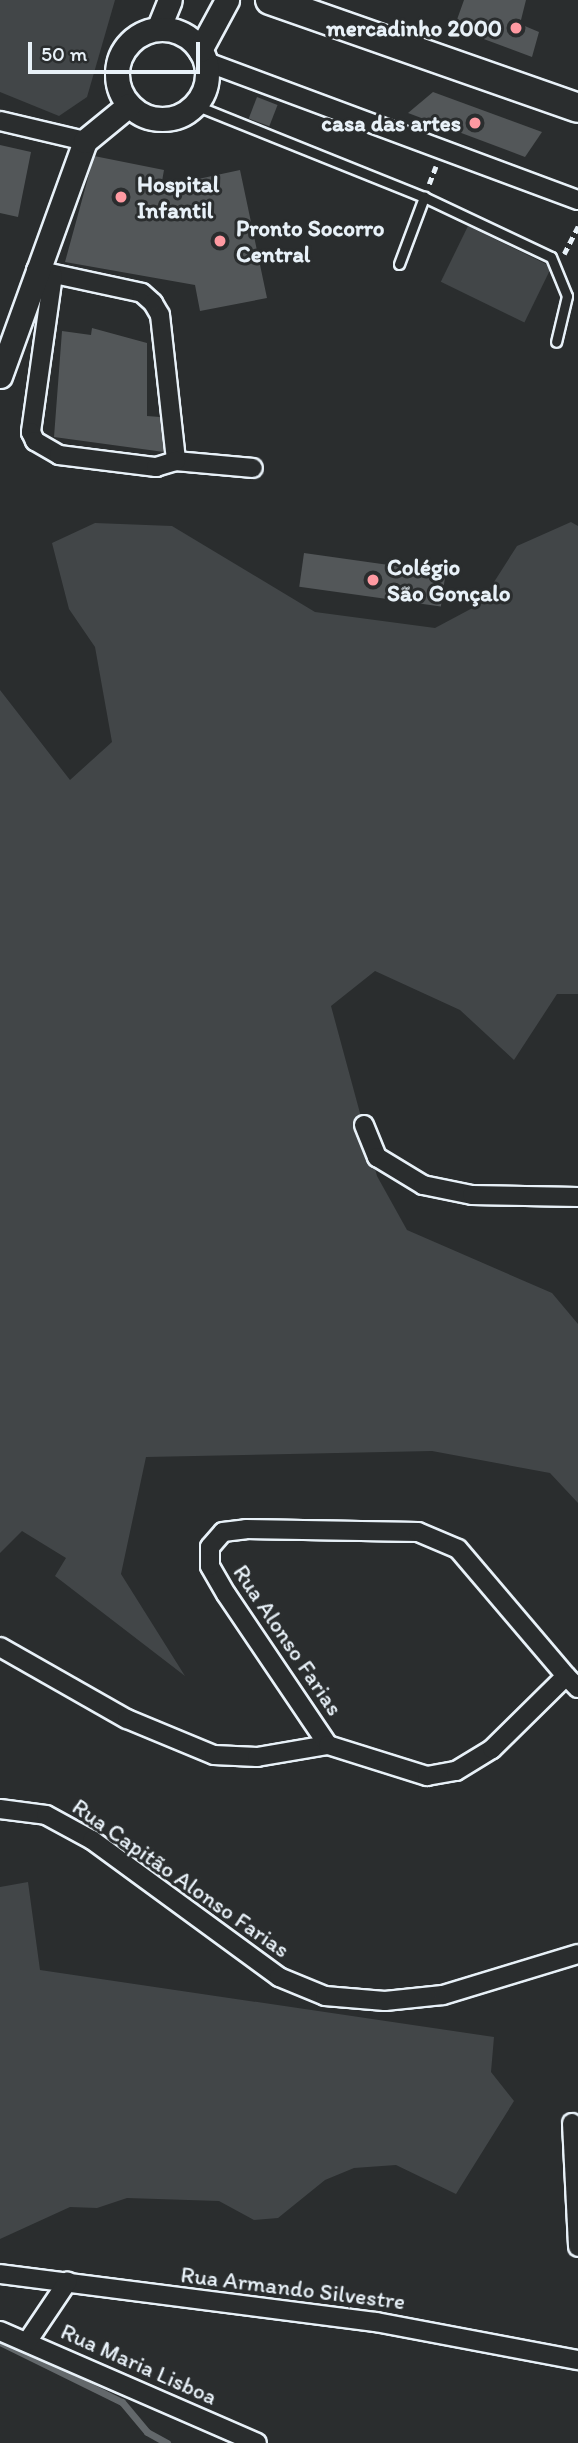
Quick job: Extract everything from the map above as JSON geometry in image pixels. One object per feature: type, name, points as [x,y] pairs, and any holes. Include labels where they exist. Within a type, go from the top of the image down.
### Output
[{"type":"main road","points":[[270,0],[578,108]]},
{"type":"street","points":[[159,27],[170,0]]},
{"type":"street","points":[[227,0],[202,56],[207,78],[195,104],[183,114],[155,118],[129,105],[117,78],[118,63],[134,38],[159,27],[178,31],[202,56],[578,200]]},
{"type":"street","points":[[0,376],[45,273],[85,141],[129,105]]},
{"type":"street","points":[[0,121],[85,141]]},
{"type":"street","points":[[45,273],[31,432],[35,441],[59,455],[156,467],[176,461],[253,468]]},
{"type":"street","points":[[45,273],[142,293],[153,303],[160,315],[176,461]]},
{"type":"street","points":[[364,1125],[377,1157],[423,1185],[472,1195],[578,1197]]},
{"type":"street","name":"Rua Alonso Farias","points":[[0,1647],[127,1719],[214,1755],[257,1757],[328,1745],[210,1566],[210,1547],[223,1532],[316,1528],[441,1538],[458,1549],[572,1682]]},
{"type":"street","points":[[328,1745],[427,1776],[456,1771],[492,1749],[572,1682]]},
{"type":"street","name":"Rua Capitão Alonso Farias","points":[[0,1809],[47,1815],[92,1840],[279,1977],[326,1996],[385,2001],[443,1995],[578,1954]]},
{"type":"street","points":[[572,2123],[578,2247]]},
{"type":"street","name":"Rua Armando Silvestre","points":[[0,2274],[376,2322],[578,2360]]},
{"type":"street","points":[[27,2342],[68,2281]]},
{"type":"street","name":"Rua Maria Lisboa","points":[[0,2331],[257,2443]]},
{"type":"lane","points":[[195,104],[522,239],[558,267],[568,296],[556,342]]},
{"type":"lane","points":[[399,264],[424,197]]},
{"type":"path","points":[[424,197],[443,149]]},
{"type":"path","points":[[558,267],[578,226]]},
{"type":"shaded area","points":[[0,0],[115,0],[87,97],[59,116],[0,92]]},
{"type":"shaded area","points":[[468,226],[552,267],[524,322],[441,282]]},
{"type":"shaded area","points":[[571,522],[578,526],[578,994],[557,994],[514,1060],[460,1010],[375,971],[331,1006],[377,1176],[407,1230],[552,1293],[578,1324],[578,1503],[550,1473],[432,1451],[146,1457],[121,1574],[185,1676],[55,1576],[66,1558],[22,1531],[0,1553],[0,690],[70,780],[112,742],[95,647],[69,609],[52,543],[95,523],[172,526],[315,612],[435,628],[480,604],[517,546]]},
{"type":"shaded area","points":[[28,1882],[40,1970],[494,2037],[491,2072],[514,2101],[456,2194],[396,2165],[354,2168],[325,2180],[278,2218],[254,2220],[219,2201],[127,2198],[97,2208],[70,2207],[0,2239],[0,1887]]},
{"type":"building","points":[[464,0],[526,0],[520,24],[539,32],[532,57],[454,28]]},
{"type":"building","name":"casa das artes","points":[[433,92],[542,132],[525,157],[408,113]]},
{"type":"building","points":[[257,97],[278,105],[269,126],[249,118]]},
{"type":"building","points":[[0,145],[31,152],[18,217],[0,213]]},
{"type":"building","points":[[94,156],[164,170],[161,187],[240,170],[267,298],[200,311],[195,285],[65,262]]},
{"type":"building","points":[[92,328],[147,343],[147,416],[160,417],[164,452],[54,437],[62,331],[91,335]]},
{"type":"building","name":"Colégio São Gonçalo","points":[[304,553],[446,573],[441,607],[299,587]]},
{"type":"waterway","points":[[0,2342],[122,2402],[147,2432],[167,2443]]},
{"type":"place","name":"mercadinho 2000","points":[[516,28]]},
{"type":"place","name":"casa das artes","points":[[475,123]]},
{"type":"place","name":"Hospital Infantil","points":[[121,197]]},
{"type":"place","name":"Pronto Socorro Central","points":[[220,241]]},
{"type":"place","name":"Colégio São Gonçalo","points":[[373,580]]}]
